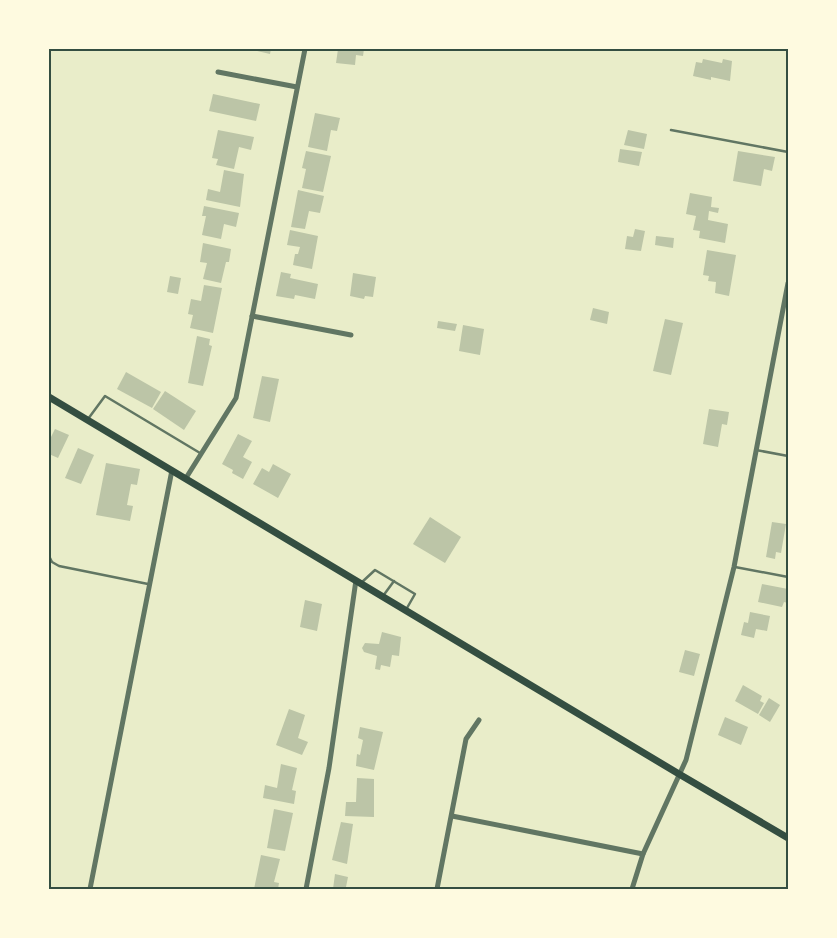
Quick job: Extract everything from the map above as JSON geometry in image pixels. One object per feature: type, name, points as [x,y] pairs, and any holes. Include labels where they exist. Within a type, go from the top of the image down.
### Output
[{"type":"main road","points":[[49,397],[788,838]]},
{"type":"street","points":[[186,478],[236,398],[305,49]]},
{"type":"street","points":[[218,72],[297,87]]},
{"type":"street","points":[[632,889],[642,854],[686,760],[734,567],[788,283]]},
{"type":"street","points":[[252,316],[351,335]]},
{"type":"street","points":[[90,889],[172,470]]},
{"type":"street","points":[[306,889],[329,768],[358,582]]},
{"type":"street","points":[[437,889],[466,739],[479,720]]},
{"type":"street","points":[[452,816],[642,854]]},
{"type":"lane","points":[[671,130],[788,152]]},
{"type":"lane","points":[[88,420],[104,396],[201,454]]},
{"type":"lane","points":[[756,450],[788,456]]},
{"type":"lane","points":[[49,556],[52,562],[64,567],[150,584]]},
{"type":"lane","points":[[734,567],[788,578]]},
{"type":"lane","points":[[358,582],[375,570],[394,581],[415,594],[406,610]]},
{"type":"lane","points":[[383,596],[394,581]]},
{"type":"building","points":[[249,49],[271,49],[270,54]]},
{"type":"building","points":[[338,49],[364,49],[363,56],[356,55],[355,65],[336,63]]},
{"type":"building","points":[[703,59],[722,63],[723,59],[732,61],[730,81],[711,77],[711,80],[693,76],[696,62],[702,63]]},
{"type":"building","points":[[213,94],[260,104],[256,121],[209,111]]},
{"type":"building","points":[[315,113],[340,118],[337,131],[331,130],[327,151],[308,147]]},
{"type":"building","points":[[218,130],[254,137],[251,150],[239,147],[234,169],[216,165],[218,159],[212,158]]},
{"type":"building","points":[[628,130],[647,134],[644,149],[624,145]]},
{"type":"building","points":[[620,149],[642,152],[639,166],[618,162]]},
{"type":"building","points":[[306,151],[331,156],[323,192],[302,188],[306,169],[302,168]]},
{"type":"building","points":[[738,151],[775,157],[772,171],[764,169],[761,186],[733,181]]},
{"type":"building","points":[[224,170],[244,174],[240,207],[206,200],[208,189],[220,192]]},
{"type":"building","points":[[298,190],[324,196],[320,213],[309,211],[305,229],[291,227]]},
{"type":"building","points":[[690,193],[712,197],[711,207],[719,208],[718,213],[709,211],[708,220],[728,224],[725,243],[699,238],[700,231],[693,230],[696,216],[686,214]]},
{"type":"building","points":[[204,206],[239,213],[236,227],[224,224],[221,239],[202,235],[206,216],[202,216]]},
{"type":"building","points":[[635,229],[645,231],[641,251],[625,249],[627,236],[633,237]]},
{"type":"building","points":[[290,230],[318,236],[312,269],[293,265],[295,254],[298,254],[300,247],[287,245]]},
{"type":"building","points":[[656,236],[674,238],[673,248],[655,245]]},
{"type":"building","points":[[203,243],[231,249],[229,262],[226,262],[221,283],[203,279],[207,263],[200,262]]},
{"type":"building","points":[[707,250],[736,255],[729,296],[715,293],[716,282],[708,281],[709,276],[703,275]]},
{"type":"building","points":[[281,272],[291,274],[290,278],[318,284],[315,299],[295,295],[294,299],[276,296]]},
{"type":"building","points":[[353,273],[376,277],[373,297],[365,296],[364,299],[350,296]]},
{"type":"building","points":[[170,276],[181,278],[178,294],[167,292]]},
{"type":"building","points":[[204,285],[222,288],[213,333],[190,328],[193,315],[188,314],[191,299],[201,301]]},
{"type":"building","points":[[593,308],[609,312],[607,324],[590,320]]},
{"type":"building","points":[[665,319],[683,323],[671,375],[653,371]]},
{"type":"building","points":[[438,321],[457,324],[455,331],[437,328]]},
{"type":"building","points":[[463,325],[484,329],[480,355],[459,351]]},
{"type":"building","points":[[197,336],[210,339],[209,345],[212,346],[203,386],[188,383]]},
{"type":"building","points":[[126,372],[161,392],[152,408],[117,389]]},
{"type":"building","points":[[262,376],[279,379],[270,422],[253,418]]},
{"type":"building","points":[[165,391],[196,411],[184,430],[153,409]]},
{"type":"building","points":[[709,409],[729,412],[727,425],[722,424],[718,447],[703,444]]},
{"type":"building","points":[[55,429],[69,435],[58,458],[49,454],[49,441]]},
{"type":"building","points":[[238,434],[252,441],[243,457],[252,462],[243,479],[232,473],[233,470],[222,464]]},
{"type":"building","points":[[78,448],[94,455],[81,484],[65,478]]},
{"type":"building","points":[[106,463],[140,469],[137,485],[131,484],[127,505],[133,506],[130,521],[96,515]]},
{"type":"building","points":[[273,464],[291,474],[278,498],[253,484],[262,468],[269,472]]},
{"type":"building","points":[[430,517],[461,537],[445,563],[413,544]]},
{"type":"building","points":[[772,522],[786,524],[781,553],[776,552],[775,559],[766,557]]},
{"type":"building","points":[[762,584],[788,589],[788,603],[784,602],[782,607],[758,602]]},
{"type":"building","points":[[305,600],[322,604],[317,631],[300,627]]},
{"type":"building","points":[[750,612],[770,616],[767,631],[756,629],[754,638],[741,635],[744,622],[748,623]]},
{"type":"building","points":[[382,632],[401,637],[399,656],[392,655],[390,667],[381,665],[380,670],[375,669],[377,656],[364,652],[362,648],[365,643],[379,644]]},
{"type":"building","points":[[685,650],[700,654],[694,676],[679,672]]},
{"type":"building","points":[[743,685],[762,696],[760,701],[764,703],[758,714],[735,701]]},
{"type":"building","points":[[769,698],[780,705],[770,722],[759,715]]},
{"type":"building","points":[[289,709],[305,715],[298,738],[308,742],[302,755],[276,745]]},
{"type":"building","points":[[725,717],[748,727],[741,745],[718,735]]},
{"type":"building","points":[[360,727],[383,732],[374,770],[356,766],[357,754],[360,755],[363,740],[358,738]]},
{"type":"building","points":[[281,764],[297,768],[292,790],[296,791],[294,804],[263,798],[265,785],[277,788]]},
{"type":"building","points":[[357,778],[374,779],[374,817],[345,816],[346,802],[356,802]]},
{"type":"building","points":[[274,809],[293,813],[285,851],[267,848]]},
{"type":"building","points":[[341,822],[353,824],[347,864],[332,860]]},
{"type":"building","points":[[261,855],[280,859],[274,882],[279,883],[278,889],[254,889]]},
{"type":"building","points":[[335,874],[348,877],[346,887],[350,889],[333,889]]}]
